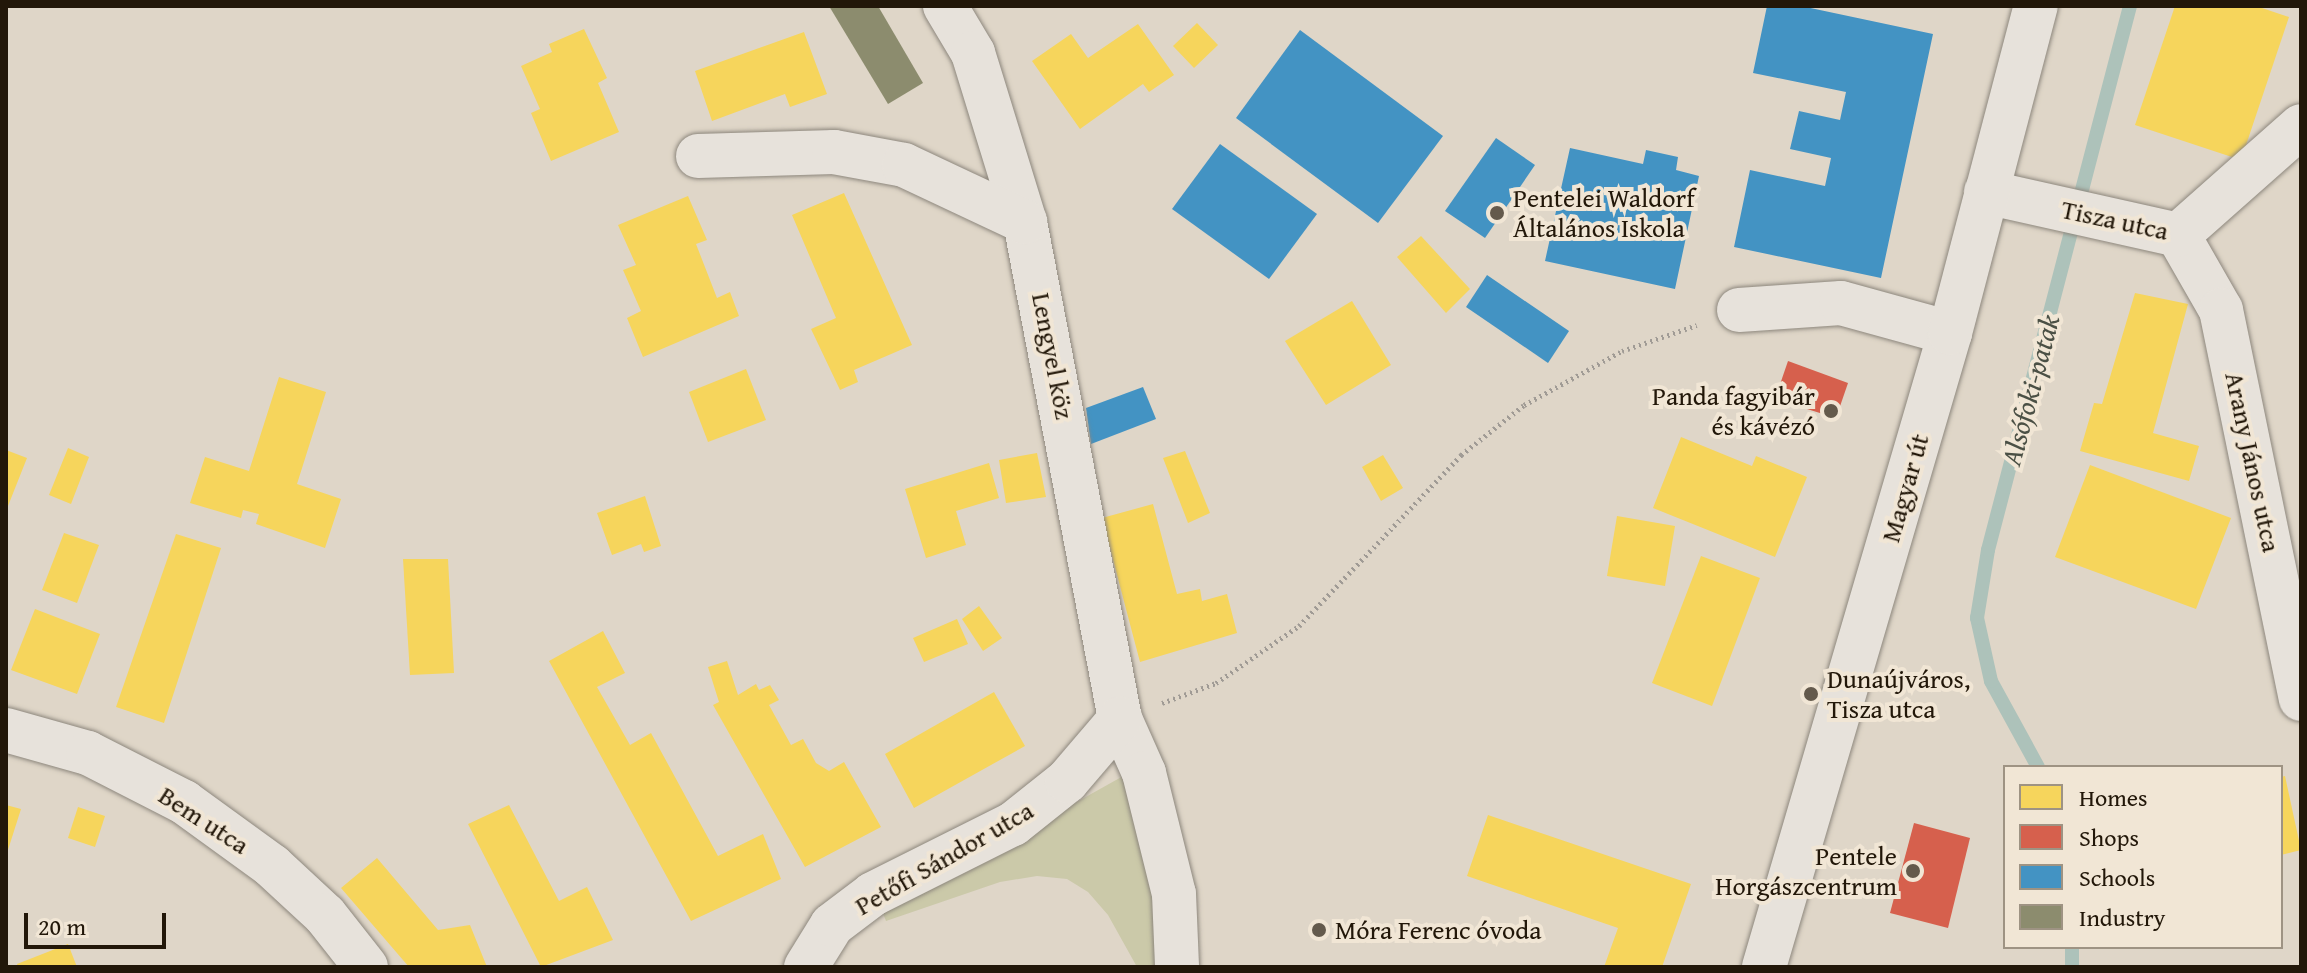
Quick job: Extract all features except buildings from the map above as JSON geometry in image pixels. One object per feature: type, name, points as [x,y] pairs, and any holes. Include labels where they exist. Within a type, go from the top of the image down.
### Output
[{"type":"street","name":"Lengyel köz","points":[[945,6],[973,53],[1025,222],[1120,719],[1144,773],[1174,894],[1177,967]]},
{"type":"street","name":"Magyar út","points":[[1764,967],[1950,333],[2036,6]]},
{"type":"street","name":"Tisza utca","points":[[1986,192],[2178,235],[2301,126]]},
{"type":"street","points":[[698,156],[834,152],[904,165],[1025,222]]},
{"type":"street","name":"Arany János utca","points":[[2178,235],[2221,310],[2301,699]]},
{"type":"street","points":[[1739,310],[1841,303],[1950,333]]},
{"type":"street","name":"Petőfi Sándor utca","points":[[806,967],[832,925],[873,894],[1013,824],[1067,781],[1120,719]]},
{"type":"street","name":"Bem utca","points":[[6,730],[88,753],[184,802],[272,866],[325,915],[366,967]]},
{"type":"path","points":[[1120,719],[1216,683],[1299,626],[1461,455],[1524,405],[1622,351],[1739,310]]},
{"type":"shaded area","points":[[1125,775],[1160,903],[1165,967],[1137,967],[1108,915],[1088,892],[1067,879],[1037,876],[1000,882],[886,921],[882,911]]},
{"type":"waterway","name":"Alsófoki-patak","points":[[2037,765],[1991,681],[1977,618],[1988,550],[2130,6]]},
{"type":"waterway","name":"Alsófoki-patak","points":[[2072,949],[2072,967]]},
{"type":"place","name":"Pentelei Waldorf Általános Iskola","points":[[1497,213]]},
{"type":"place","name":"Panda fagyibár és kávézó","points":[[1831,411]]},
{"type":"place","name":"Dunaújváros, Tisza utca","points":[[1811,694]]},
{"type":"place","name":"Pentele Horgászcentrum","points":[[1913,871]]},
{"type":"place","name":"Móra Ferenc óvoda","points":[[1319,930]]}]
